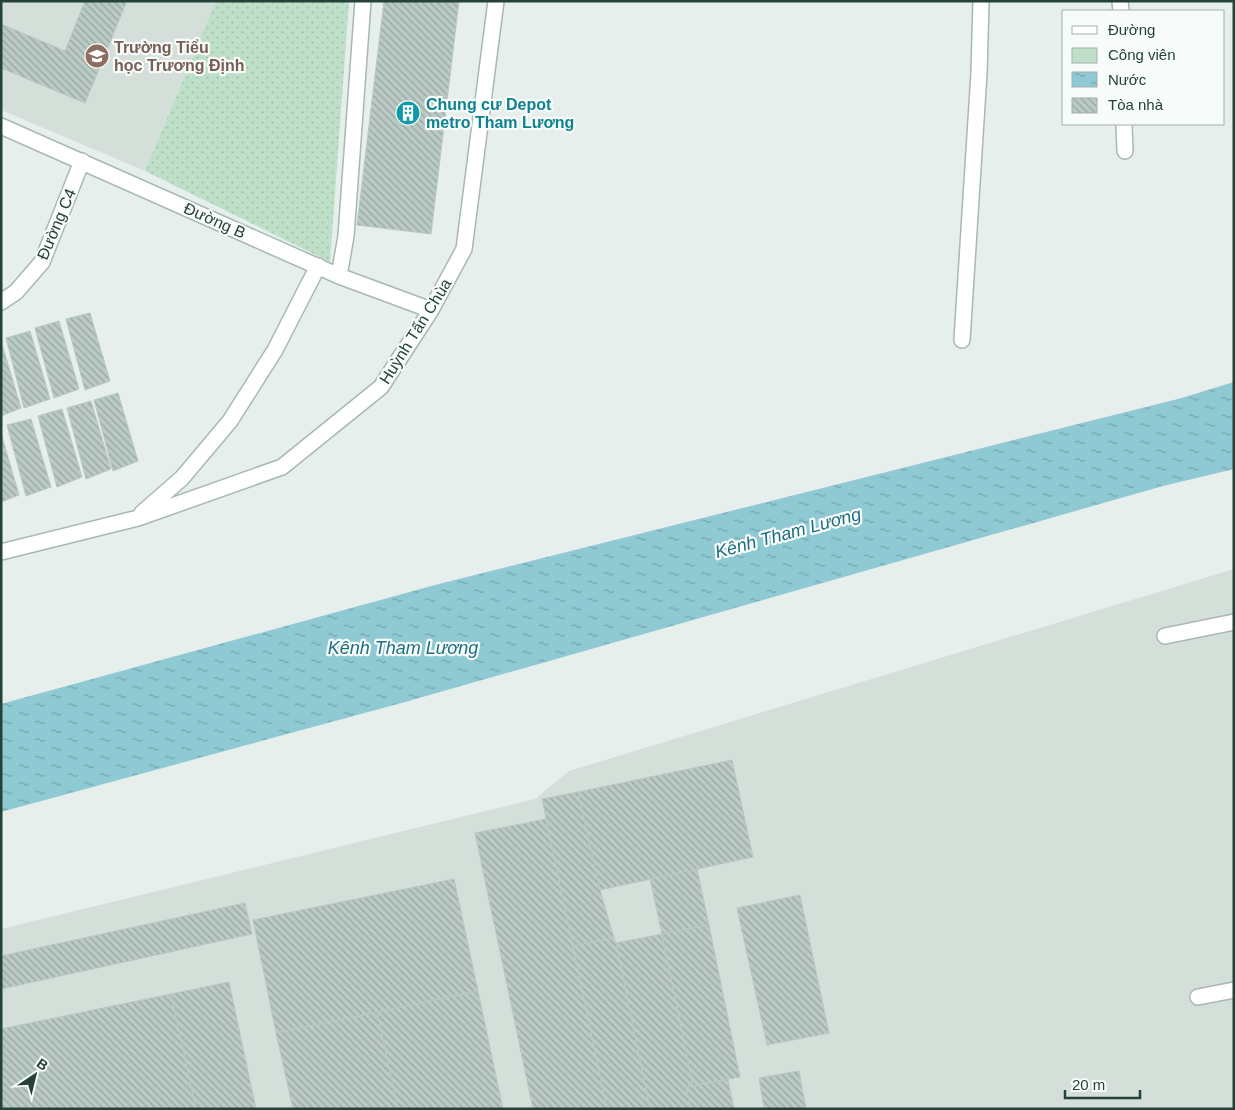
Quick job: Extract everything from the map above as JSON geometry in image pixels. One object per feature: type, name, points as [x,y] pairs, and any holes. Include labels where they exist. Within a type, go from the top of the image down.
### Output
[{"type":"street","points":[[339,276],[346,236],[363,1]]},
{"type":"street","name":"Huỳnh Tấn Chùa","points":[[1,552],[138,518],[282,467],[381,387],[431,310],[464,249],[496,1]]},
{"type":"street","points":[[962,340],[980,73],[981,1]]},
{"type":"street","points":[[1124,125],[1125,152]]},
{"type":"street","name":"Đường B","points":[[1,126],[339,276],[431,310]]},
{"type":"street","name":"Đường C4","points":[[1,302],[16,292],[42,262],[82,161]]},
{"type":"street","name":"Huỳnh Tấn Chùa","points":[[138,518],[182,478],[230,421],[275,350],[318,266]]},
{"type":"street","points":[[1164,636],[1234,622]]},
{"type":"street","points":[[1198,997],[1234,990]]},
{"type":"shaded area","name":"Trường Tiểu học Trương Định","points":[[1,1],[216,1],[145,171],[1,110]]},
{"type":"shaded area","points":[[1234,569],[1234,1109],[1,1109],[1,929],[535,799],[569,771]]},
{"type":"green space","points":[[216,1],[349,1],[330,262],[145,171]]},
{"type":"water","name":"Kênh Tham Lương","points":[[1234,382],[1234,469],[1163,486],[405,702],[1,812],[1,704],[435,585],[1178,399]]},
{"type":"building","points":[[85,1],[127,1],[85,103],[1,68],[1,24],[65,51]]},
{"type":"building","name":"Chung cư Depot metro Tham Lương","points":[[384,1],[459,1],[431,234],[357,225]]},
{"type":"building","points":[[90,313],[110,381],[85,390],[66,319]]},
{"type":"building","points":[[59,321],[79,389],[54,398],[35,328]]},
{"type":"building","points":[[30,331],[50,399],[24,408],[6,338]]},
{"type":"building","points":[[1,341],[21,408],[1,416]]},
{"type":"building","points":[[118,393],[138,461],[113,471],[94,400]]},
{"type":"building","points":[[91,401],[111,469],[86,479],[67,408]]},
{"type":"building","points":[[62,409],[82,477],[57,487],[38,416]]},
{"type":"building","points":[[31,419],[51,487],[26,496],[7,425]]},
{"type":"building","points":[[1,433],[19,495],[1,502]]},
{"type":"building","points":[[732,760],[753,857],[600,890],[578,792]]},
{"type":"building","points":[[578,792],[600,890],[614,938],[573,946],[542,799]]},
{"type":"building","points":[[546,819],[607,1109],[533,1109],[475,833]]},
{"type":"building","points":[[697,869],[709,925],[662,934],[650,879]]},
{"type":"building","points":[[454,879],[478,991],[276,1033],[253,920]]},
{"type":"building","points":[[800,895],[829,1033],[767,1045],[737,908]]},
{"type":"building","points":[[245,903],[252,934],[1,989],[1,956]]},
{"type":"building","points":[[709,925],[740,1077],[693,1086],[662,934]]},
{"type":"building","points":[[662,934],[693,1086],[686,1087],[691,1109],[650,1109],[616,943]]},
{"type":"building","points":[[614,938],[650,1109],[607,1109],[573,946]]},
{"type":"building","points":[[229,982],[256,1109],[196,1109],[171,994]]},
{"type":"building","points":[[478,991],[503,1109],[398,1109],[377,1012]]},
{"type":"building","points":[[171,994],[196,1109],[1,1109],[1,1029]]},
{"type":"building","points":[[377,1012],[398,1109],[293,1109],[276,1033]]},
{"type":"building","points":[[799,1071],[806,1109],[764,1109],[759,1078]]},
{"type":"building","points":[[728,1079],[734,1109],[691,1109],[686,1087]]},
{"type":"place","name":"Trường Tiểu học Trương Định","points":[[97,56]]},
{"type":"place","name":"Chung cư Depot metro Tham Lương","points":[[408,113]]}]
